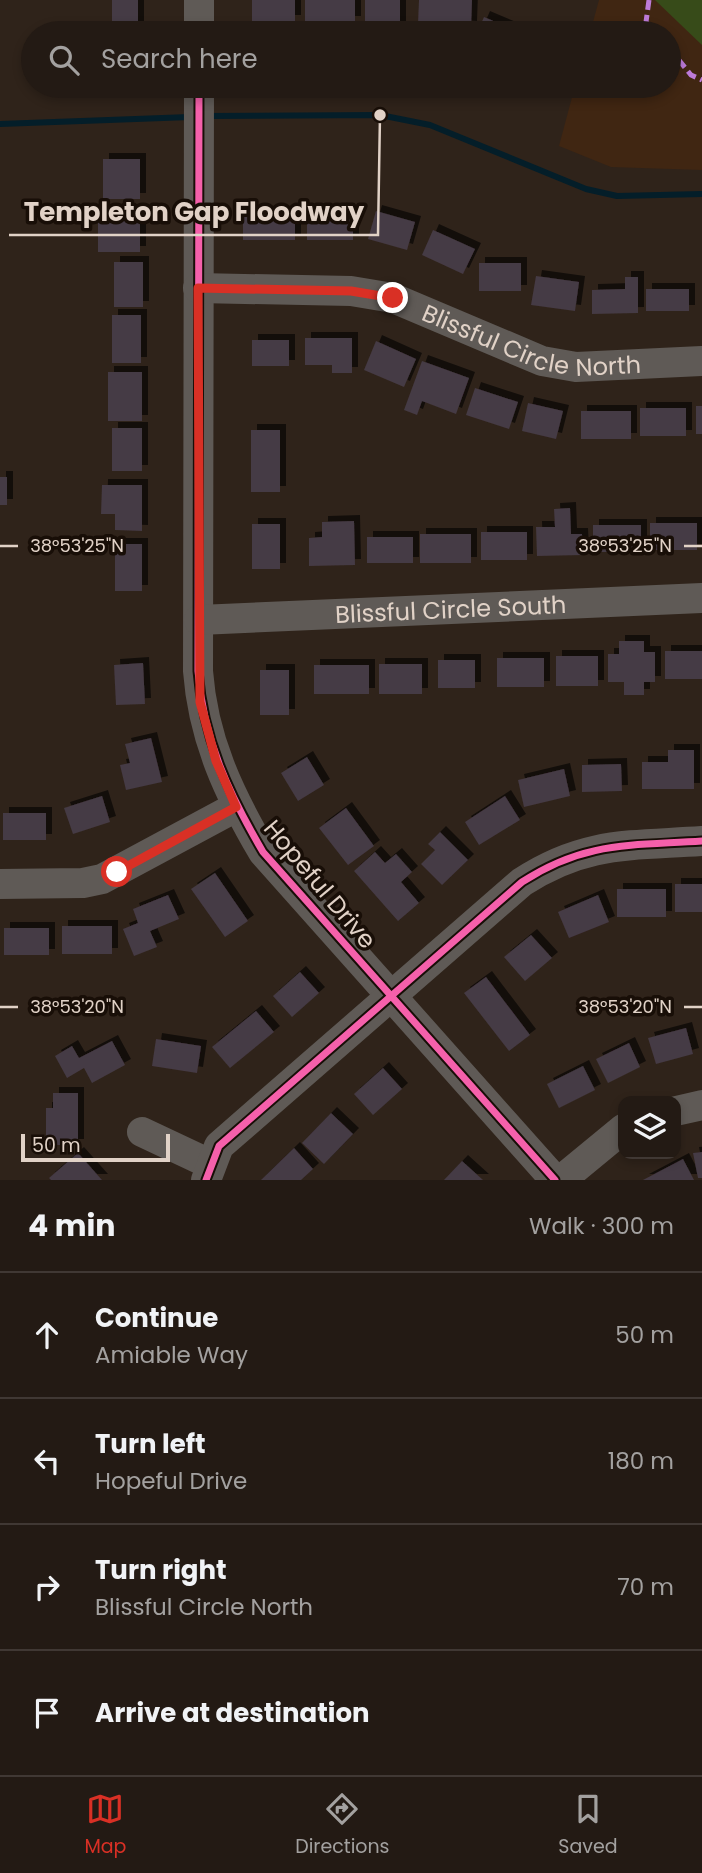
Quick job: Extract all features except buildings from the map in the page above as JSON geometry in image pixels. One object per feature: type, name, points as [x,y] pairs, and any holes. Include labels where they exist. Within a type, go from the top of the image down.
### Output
[{"type":"street","points":[[199,0],[199,21]]},
{"type":"street","name":"Hopeful Drive","points":[[199,106],[198,671],[206,731],[236,807],[263,852],[555,1180]]},
{"type":"street","name":"Blissful Circle North","points":[[198,288],[351,291],[393,298],[542,361],[576,367],[702,361]]},
{"type":"street","name":"Blissful Circle South","points":[[199,620],[702,598]]},
{"type":"street","points":[[0,884],[83,883],[102,879],[236,807]]},
{"type":"street","points":[[142,1132],[208,1172],[219,1146],[522,882],[550,864],[584,851],[702,841]]},
{"type":"street","points":[[681,1110],[702,1105]]},
{"type":"street","points":[[561,1180],[618,1133]]},
{"type":"shaded area","points":[[599,0],[702,0],[702,170],[611,167],[559,146],[572,98],[681,98],[681,21],[593,21]]},
{"type":"green space","points":[[655,0],[702,0],[702,45],[681,25],[681,21],[677,21]]},
{"type":"waterway","points":[[207,116],[380,115],[430,125],[586,189],[617,196],[702,194]]},
{"type":"waterway","points":[[0,124],[190,117]]},
{"type":"marked path","points":[[646,21],[649,0]]},
{"type":"marked path","points":[[681,63],[691,75],[702,80]]},
{"type":"cycle path","points":[[199,98],[198,671],[205,720],[212,743],[239,809],[263,852],[555,1180]]},
{"type":"cycle path","points":[[206,1180],[219,1146],[522,882],[545,869],[588,852],[630,845],[702,841]]},
{"type":"place","name":"Templeton Gap Floodway","points":[[380,115]]},
{"type":"route","points":[[117,872],[236,807],[216,761],[200,702],[198,288],[351,291],[393,298]]}]
